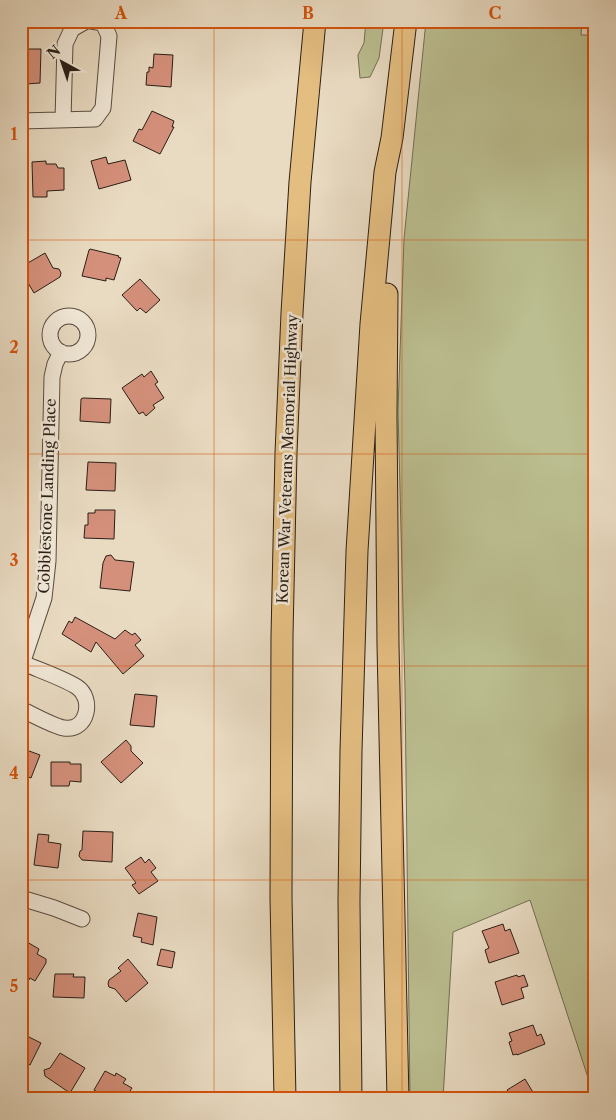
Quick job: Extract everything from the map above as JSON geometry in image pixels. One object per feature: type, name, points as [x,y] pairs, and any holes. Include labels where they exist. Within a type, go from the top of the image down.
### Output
[{"type":"highway","name":"Korean War Veterans Memorial Highway","points":[[285,1099],[281,898],[282,636],[287,423],[300,182],[315,21]]},
{"type":"highway","points":[[351,1099],[350,760],[357,551],[371,324],[385,172],[392,138],[406,21]]},
{"type":"highway","points":[[392,138],[395,171],[386,314],[386,415],[388,644],[398,1099]]},
{"type":"street","points":[[63,120],[65,44],[72,29],[86,21]]},
{"type":"street","points":[[21,121],[95,119],[103,108],[109,36],[103,23],[91,21]]},
{"type":"street","name":"Cobblestone Landing Place","points":[[22,665],[44,598],[48,561],[52,377],[60,352]]},
{"type":"street","points":[[21,710],[65,728],[75,727],[84,719],[88,709],[85,696],[77,687],[22,665]]},
{"type":"street","points":[[21,898],[82,919]]},
{"type":"green space","points":[[366,21],[384,21],[379,58],[370,77],[360,78],[358,55],[364,43]]},
{"type":"green space","points":[[426,21],[582,21],[581,35],[595,35],[595,1099],[530,900],[453,932],[443,1099],[410,1099],[405,689],[398,410],[404,239]]},
{"type":"building","points":[[28,49],[41,49],[40,83],[26,84],[26,78],[21,77],[21,51],[28,51]]},
{"type":"building","points":[[154,54],[173,55],[171,87],[146,85],[149,67],[153,68]]},
{"type":"building","points":[[152,111],[174,121],[172,127],[174,127],[160,154],[133,141],[139,129],[142,130]]},
{"type":"building","points":[[106,157],[108,164],[125,160],[131,180],[99,189],[91,161]]},
{"type":"building","points":[[46,161],[46,164],[56,164],[58,168],[64,168],[64,190],[47,191],[47,197],[33,197],[32,162]]},
{"type":"building","points":[[90,249],[121,258],[114,280],[106,278],[106,281],[82,276]]},
{"type":"building","points":[[45,253],[53,268],[59,269],[60,277],[34,293],[21,271],[21,267]]},
{"type":"building","points":[[140,279],[160,300],[146,313],[140,308],[137,311],[122,295]]},
{"type":"building","points":[[151,371],[158,382],[155,384],[164,398],[153,405],[155,408],[146,416],[143,412],[139,414],[122,388],[142,374],[144,377]]},
{"type":"building","points":[[81,399],[111,399],[110,423],[80,421]]},
{"type":"building","points":[[88,462],[116,463],[115,491],[86,490]]},
{"type":"building","points":[[95,510],[115,510],[114,539],[84,538],[85,525],[88,525],[88,513],[95,513]]},
{"type":"building","points":[[111,555],[115,560],[134,562],[130,591],[100,588],[103,563],[106,556]]},
{"type":"building","points":[[75,617],[115,639],[125,630],[132,635],[135,633],[141,640],[135,645],[144,656],[123,674],[96,642],[91,652],[62,634],[69,621],[72,623]]},
{"type":"building","points":[[135,694],[157,696],[154,727],[130,725]]},
{"type":"building","points":[[126,740],[131,746],[131,751],[143,763],[121,783],[101,762]]},
{"type":"building","points":[[21,748],[40,755],[31,778],[21,774]]},
{"type":"building","points":[[51,762],[81,764],[81,782],[70,781],[69,786],[51,786]]},
{"type":"building","points":[[83,831],[113,832],[112,862],[82,860],[79,856],[82,850]]},
{"type":"building","points":[[38,834],[49,835],[48,842],[61,844],[58,868],[34,865]]},
{"type":"building","points":[[141,857],[145,863],[149,859],[156,868],[151,872],[158,881],[139,894],[132,885],[136,883],[125,868]]},
{"type":"building","points":[[138,913],[157,917],[153,945],[141,942],[142,938],[133,936]]},
{"type":"building","points":[[503,924],[505,931],[510,929],[519,953],[489,963],[485,950],[489,948],[482,931]]},
{"type":"building","points":[[27,942],[39,949],[37,954],[46,959],[46,963],[35,981],[21,976],[21,952]]},
{"type":"building","points":[[161,949],[175,952],[172,968],[157,965]]},
{"type":"building","points":[[128,959],[148,983],[126,1002],[108,984],[109,980],[121,971],[118,968]]},
{"type":"building","points":[[55,974],[74,974],[73,977],[85,977],[84,998],[53,997]]},
{"type":"building","points":[[517,975],[518,977],[524,975],[528,986],[521,988],[524,998],[502,1005],[495,982]]},
{"type":"building","points":[[533,1025],[537,1036],[541,1034],[545,1044],[513,1055],[509,1042],[512,1041],[509,1033]]},
{"type":"building","points":[[21,1033],[41,1043],[30,1065],[21,1060]]},
{"type":"building","points":[[60,1053],[85,1068],[70,1093],[45,1076],[44,1070],[50,1068]]},
{"type":"building","points":[[105,1071],[115,1076],[116,1073],[126,1079],[123,1083],[132,1088],[125,1099],[109,1099],[94,1090]]},
{"type":"building","points":[[525,1079],[537,1099],[513,1099],[507,1090]]}]
